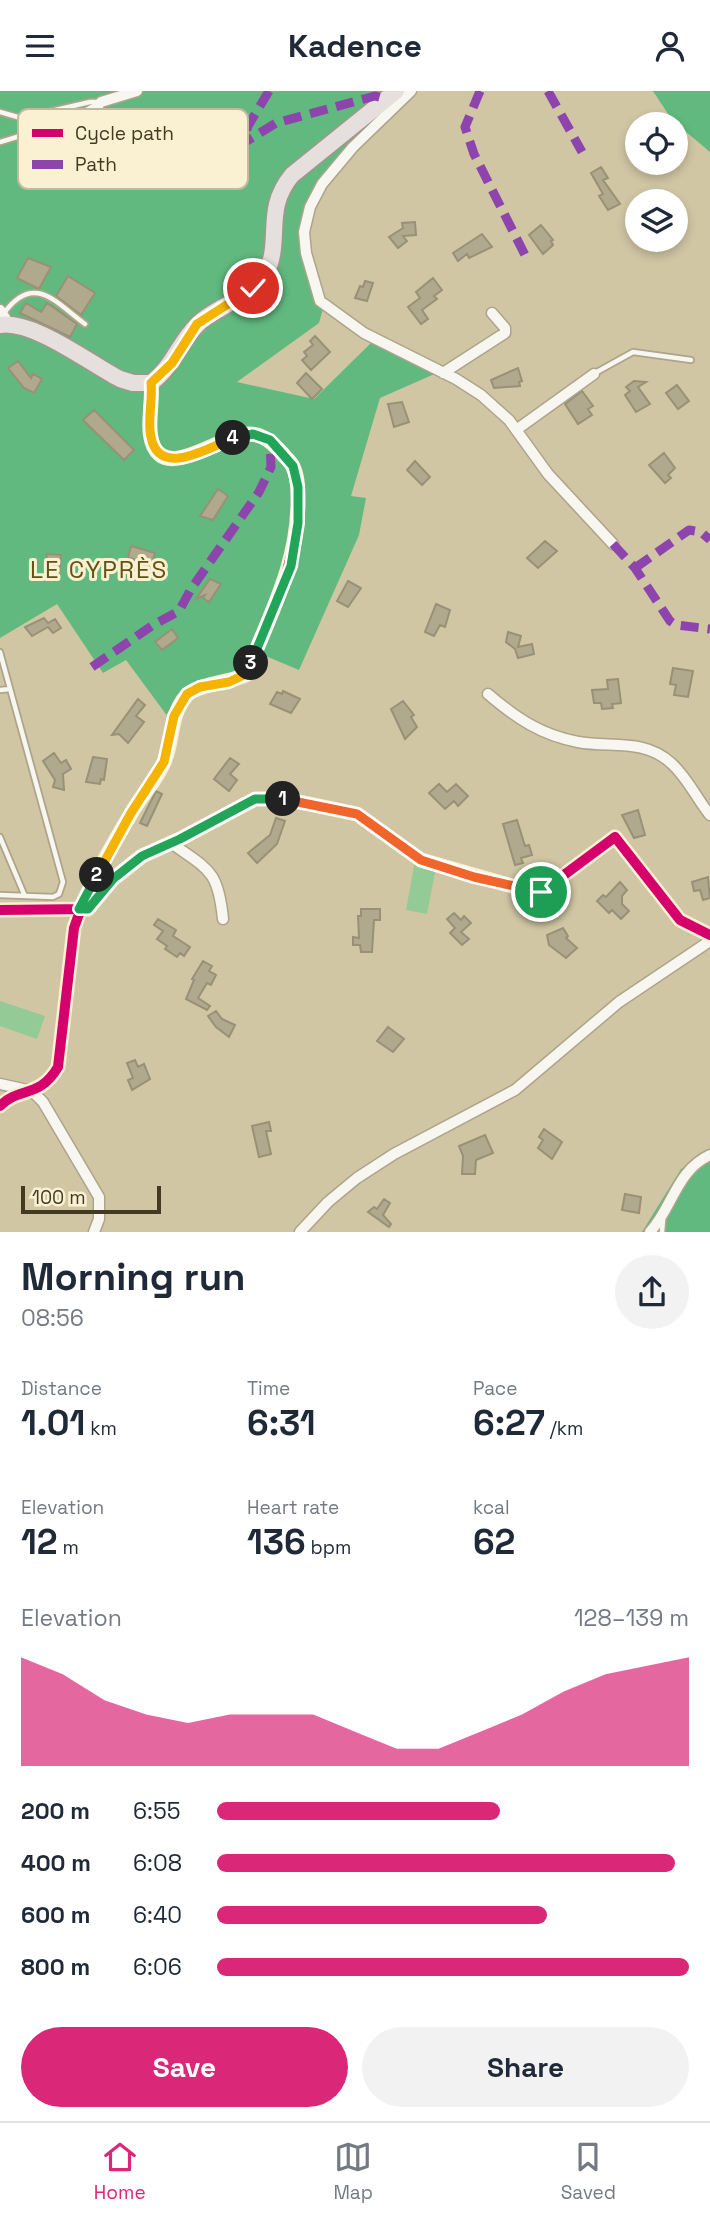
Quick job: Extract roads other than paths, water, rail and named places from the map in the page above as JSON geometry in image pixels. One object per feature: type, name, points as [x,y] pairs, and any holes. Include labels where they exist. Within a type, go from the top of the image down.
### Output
[{"type":"main road","points":[[3,318],[32,330],[120,379],[133,383],[151,383],[172,363],[197,324],[263,279],[272,255],[274,215],[282,187],[292,175],[396,91]]},
{"type":"street","points":[[93,109],[101,102],[136,91]]},
{"type":"street","points":[[411,91],[353,147],[322,184],[310,207],[304,232],[306,253],[320,301],[364,333],[481,395],[516,430],[548,474],[613,544]]},
{"type":"street","points":[[443,373],[505,333],[505,328],[492,313]]},
{"type":"street","points":[[516,430],[594,374]]},
{"type":"street","points":[[0,1106],[45,1084],[53,1075],[61,1055],[74,928],[79,909],[131,813],[164,762],[174,716],[187,694],[200,687],[229,682],[246,674],[291,566],[298,523],[298,487],[293,466],[270,440],[253,434],[240,435],[183,458],[169,460],[160,455],[150,437],[151,383]]},
{"type":"street","points":[[488,694],[514,717],[556,737],[581,743],[638,746],[653,751],[670,762],[710,815]]},
{"type":"street","points":[[0,910],[88,909],[113,879],[142,856],[255,799],[285,799],[357,814],[421,860],[536,893],[615,837],[680,920],[687,926],[710,935]]},
{"type":"street","points":[[171,843],[205,867],[213,877],[220,889],[223,919]]},
{"type":"street","points":[[52,897],[63,908]]},
{"type":"street","points":[[300,1232],[328,1202],[356,1178],[394,1154],[516,1090],[619,1002],[710,941]]},
{"type":"street","points":[[0,1084],[32,1091],[43,1102],[99,1197],[99,1219],[94,1232]]},
{"type":"street","points":[[650,1232],[663,1216],[682,1176],[693,1164],[710,1155]]},
{"type":"lane","points":[[60,109],[101,102]]},
{"type":"lane","points":[[0,112],[18,117]]},
{"type":"lane","points":[[0,142],[18,137]]},
{"type":"lane","points":[[3,318],[18,298],[26,294],[43,294],[60,303],[85,324]]},
{"type":"lane","points":[[594,374],[633,352],[691,360]]},
{"type":"lane","points":[[0,652],[63,882],[60,894],[52,897],[0,895]]},
{"type":"lane","points":[[0,690],[10,689]]},
{"type":"lane","points":[[0,837],[23,894]]},
{"type":"lane","points":[[662,1232],[663,1216]]},
{"type":"district","name":"LE CYPRÈS","points":[[99,569]]}]
